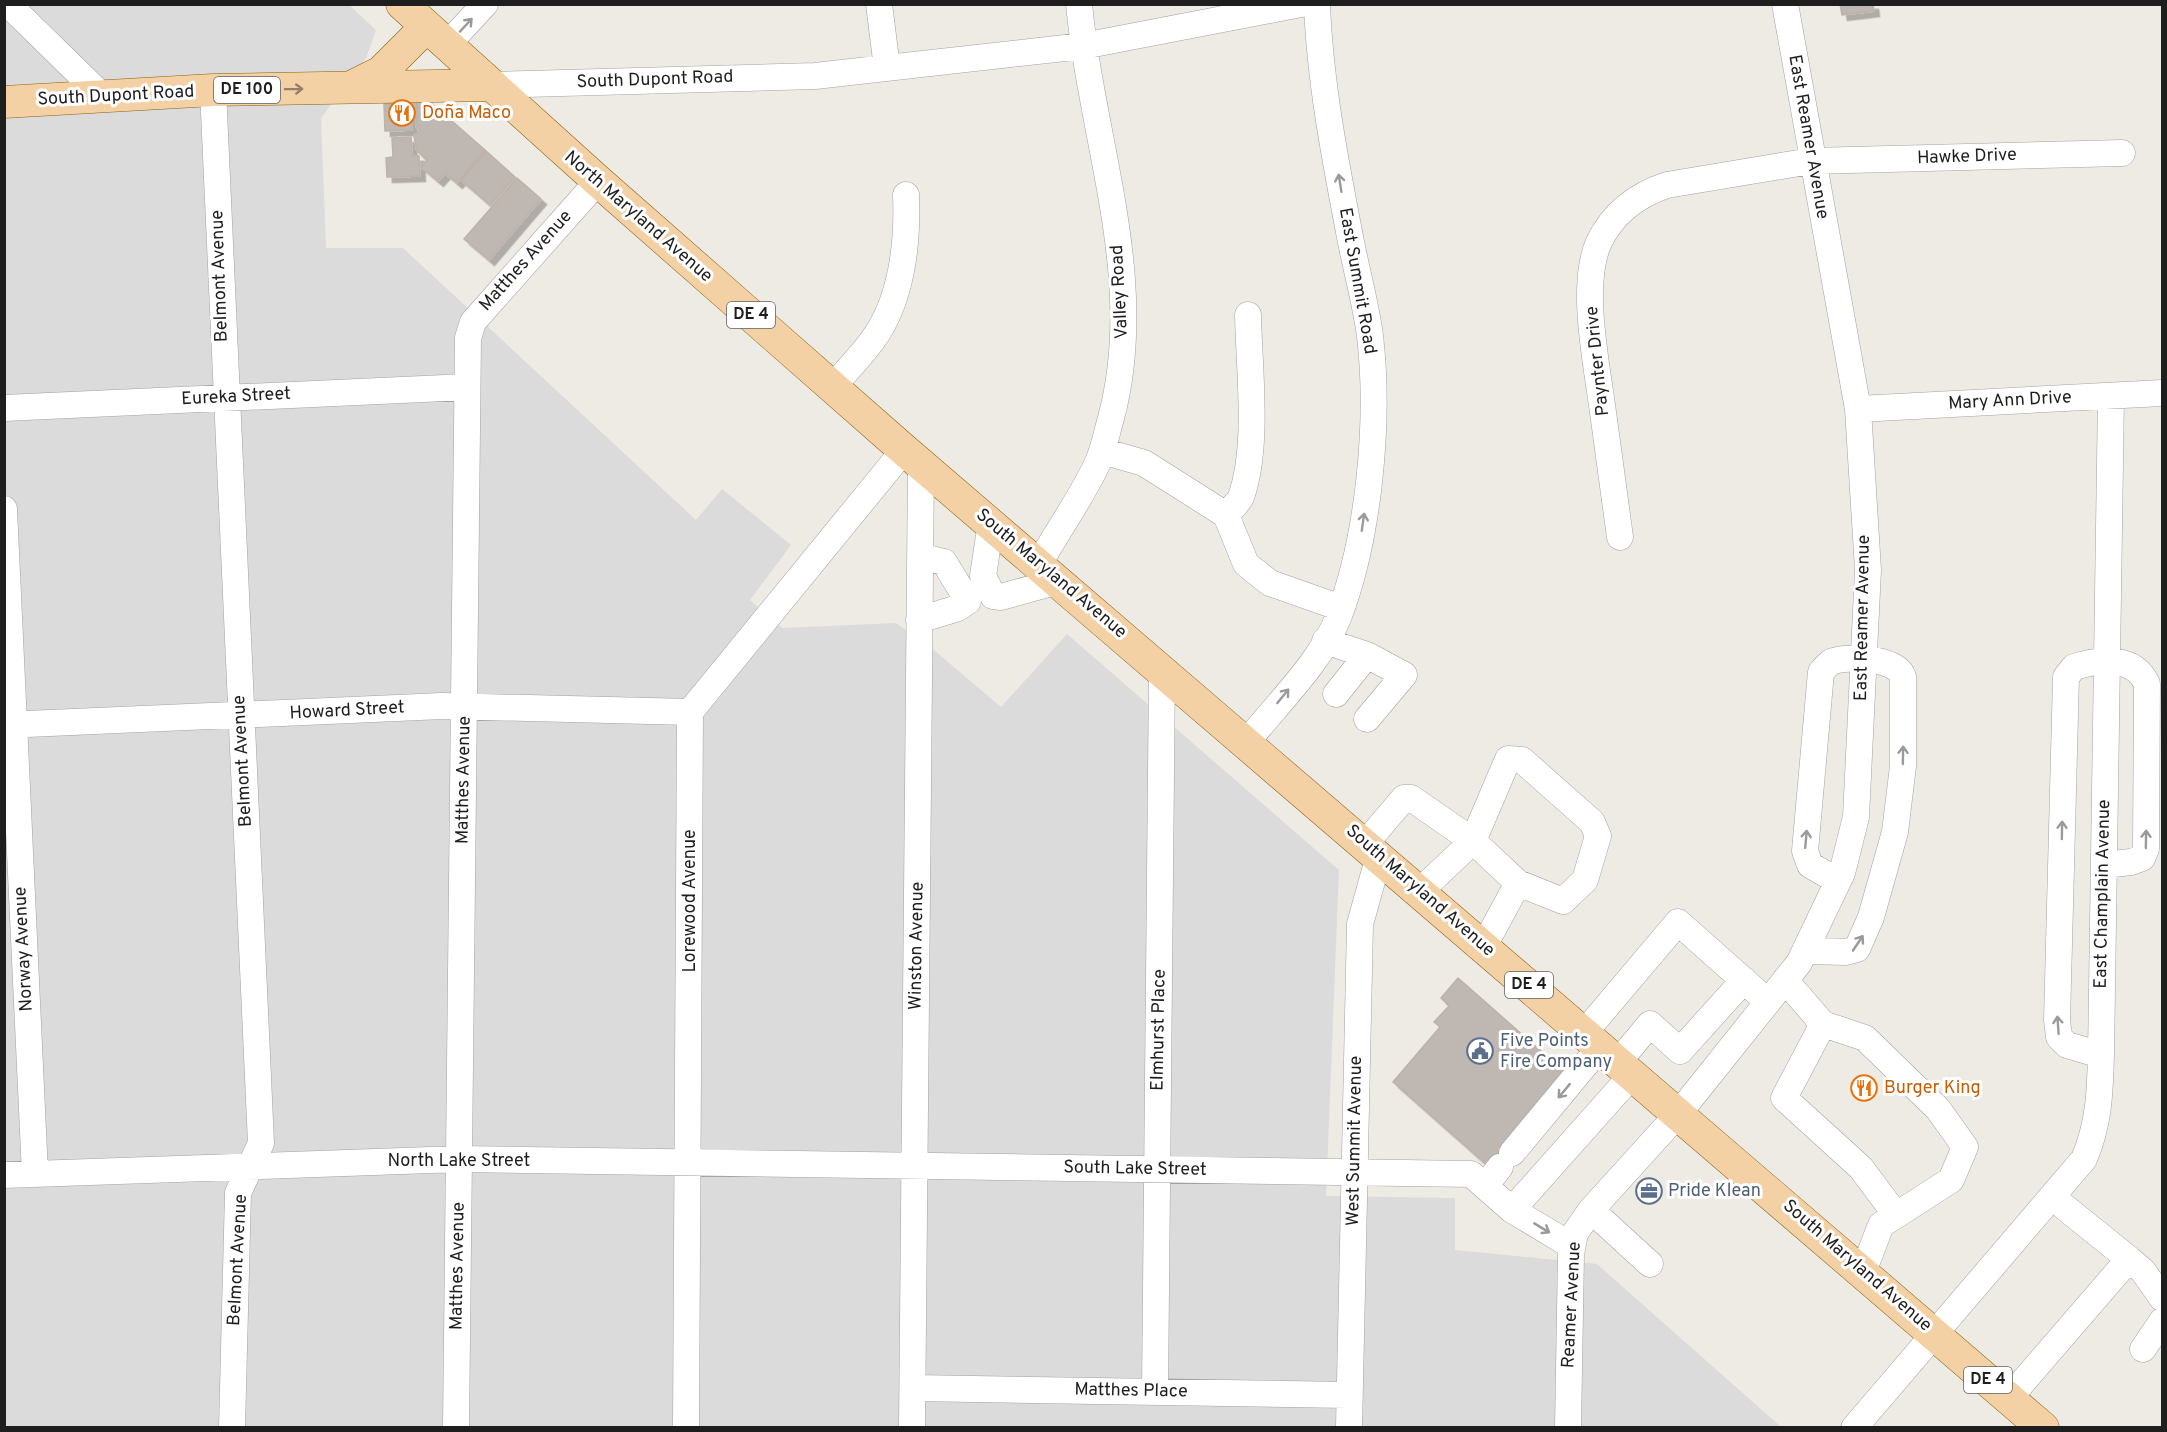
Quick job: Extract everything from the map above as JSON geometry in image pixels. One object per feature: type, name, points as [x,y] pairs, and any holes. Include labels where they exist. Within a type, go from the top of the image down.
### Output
[{"type":"main road","name":"North Maryland Avenue","points":[[402,4],[598,182],[913,457]]},
{"type":"main road","points":[[348,89],[381,72],[436,37]]},
{"type":"main road","name":"South Dupont Road","points":[[4,102],[213,90],[489,85]]},
{"type":"main road","name":"South Maryland Avenue","points":[[913,457],[1610,1053],[2043,1428]]},
{"type":"street","points":[[8,4],[101,95]]},
{"type":"street","points":[[436,37],[485,4]]},
{"type":"street","points":[[879,4],[887,68]]},
{"type":"street","name":"Valley Road","points":[[1049,573],[1101,451],[1121,376],[1125,325],[1123,265],[1083,46],[1079,4]]},
{"type":"street","name":"South Dupont Road","points":[[489,85],[814,76],[1083,46],[1301,4]]},
{"type":"street","name":"East Summit Road","points":[[1247,742],[1325,641],[1341,608],[1360,538],[1368,483],[1374,401],[1370,335],[1341,188],[1318,39],[1317,4]]},
{"type":"street","name":"East Reamer Avenue","points":[[1679,1113],[1785,980],[1804,951],[1838,881],[1856,817],[1868,570],[1858,409],[1811,161],[1785,4]]},
{"type":"street","name":"Belmont Avenue","points":[[213,90],[225,398],[261,1143],[238,1193],[232,1428]]},
{"type":"street","name":"Hawke Drive","points":[[1811,161],[2122,153]]},
{"type":"street","name":"Paynter Drive","points":[[1620,537],[1591,321],[1590,283],[1599,243],[1624,207],[1644,193],[1667,185],[1811,161]]},
{"type":"street","name":"Matthes Avenue","points":[[456,1428],[468,338],[473,322],[598,182]]},
{"type":"street","points":[[832,387],[873,340],[891,307],[903,260],[907,225],[906,195]]},
{"type":"street","points":[[1226,515],[1240,498],[1248,464],[1251,413],[1248,315]]},
{"type":"street","name":"Eureka Street","points":[[4,408],[467,387]]},
{"type":"street","name":"Mary Ann Drive","points":[[1858,409],[2163,393]]},
{"type":"street","name":"East Champlain Avenue","points":[[1854,1428],[2084,1159],[2095,1134],[2099,1110],[2101,1055],[2110,396]]},
{"type":"street","points":[[1101,451],[1144,463],[1226,515],[1246,564],[1270,583],[1341,608]]},
{"type":"street","points":[[690,712],[913,457]]},
{"type":"street","name":"Winston Avenue","points":[[912,1428],[920,620],[920,556],[913,457]]},
{"type":"street","name":"Norway Avenue","points":[[4,509],[9,725],[35,1174]]},
{"type":"street","points":[[991,523],[983,576],[993,596]]},
{"type":"street","points":[[920,556],[944,562],[968,602]]},
{"type":"street","points":[[920,620],[958,608],[968,602],[993,596],[1000,597],[1049,573]]},
{"type":"street","points":[[1325,641],[1366,655],[1404,675],[1368,720]]},
{"type":"street","points":[[1336,694],[1366,655]]},
{"type":"street","points":[[1804,951],[1846,952],[1857,949],[1871,917],[1895,832],[1903,766],[1903,677],[1898,669],[1864,657],[1830,662],[1821,672],[1805,850],[1809,865],[1838,881]]},
{"type":"street","points":[[2101,1055],[2067,1045],[2059,1037],[2057,1020],[2066,677],[2073,667],[2107,661],[2133,665],[2142,674],[2147,684],[2146,849],[2142,858],[2131,862],[2104,865]]},
{"type":"street","name":"Elmhurst Place","points":[[1155,1392],[1162,669]]},
{"type":"street","name":"Howard Street","points":[[9,725],[465,707],[690,712]]},
{"type":"street","name":"Lorewood Avenue","points":[[686,1428],[690,712]]},
{"type":"street","points":[[1372,850],[1404,798],[1411,798],[1473,841],[1518,883],[1563,901],[1585,880],[1598,836],[1592,822],[1522,760],[1508,759],[1473,841],[1420,891]]},
{"type":"street","name":"West Summit Avenue","points":[[1348,1428],[1360,924],[1372,850]]},
{"type":"street","points":[[1484,946],[1518,883]]},
{"type":"street","points":[[1512,1210],[1610,1053],[1678,922],[1768,1002]]},
{"type":"street","points":[[1499,1169],[1610,1053],[1650,1024],[1680,1051],[1744,980]]},
{"type":"street","points":[[1785,980],[1823,1024],[1865,1038],[1938,1109],[1965,1147],[1951,1180],[1881,1225],[1863,1272]]},
{"type":"street","points":[[1823,1024],[1784,1098],[1861,1168],[1896,1215]]},
{"type":"street","name":"Reamer Avenue","points":[[1568,1428],[1572,1246],[1575,1233],[1591,1210],[1679,1113]]},
{"type":"street","name":"North Lake Street","points":[[4,1175],[459,1159],[915,1166]]},
{"type":"street","name":"South Lake Street","points":[[915,1166],[1471,1174],[1499,1169],[1512,1210],[1572,1246]]},
{"type":"street","points":[[2052,1197],[2143,1271],[2163,1298]]},
{"type":"street","points":[[1591,1210],[1650,1264]]},
{"type":"street","points":[[2009,1398],[2129,1259]]},
{"type":"street","points":[[2143,1349],[2163,1321]]},
{"type":"street","name":"Matthes Place","points":[[913,1388],[1349,1395]]},
{"type":"shaded area","points":[[5,4],[349,5],[376,30],[366,58],[321,118],[326,248],[403,248],[696,520],[722,489],[791,545],[750,600],[782,628],[896,623],[935,651],[1001,707],[1067,634],[1339,870],[1326,1196],[1455,1198],[1455,1250],[1597,1264],[1781,1427],[5,1428]]},
{"type":"building","points":[[1840,4],[1873,4],[1874,11],[1842,15]]},
{"type":"building","points":[[429,101],[485,150],[457,183],[445,173],[438,181],[421,167],[427,160],[417,151],[414,136],[420,130],[416,127],[417,102]]},
{"type":"building","points":[[417,102],[416,119],[412,119],[412,130],[385,131],[384,104]]},
{"type":"building","points":[[411,137],[412,156],[419,156],[420,176],[387,177],[386,158],[393,157],[392,138]]},
{"type":"building","points":[[486,151],[515,177],[490,205],[461,180]]},
{"type":"building","points":[[517,178],[541,199],[489,260],[464,239]]},
{"type":"building","name":"Five Points Fire Company","points":[[1458,978],[1567,1074],[1488,1166],[1393,1082],[1440,1027],[1434,1022],[1449,1006],[1441,998]]},
{"type":"place","name":"Doña Maco","points":[[402,113]]},
{"type":"place","name":"Five Points Fire Company","points":[[1480,1051]]},
{"type":"place","name":"Burger King","points":[[1864,1088]]},
{"type":"place","name":"Pride Klean","points":[[1649,1191]]}]
